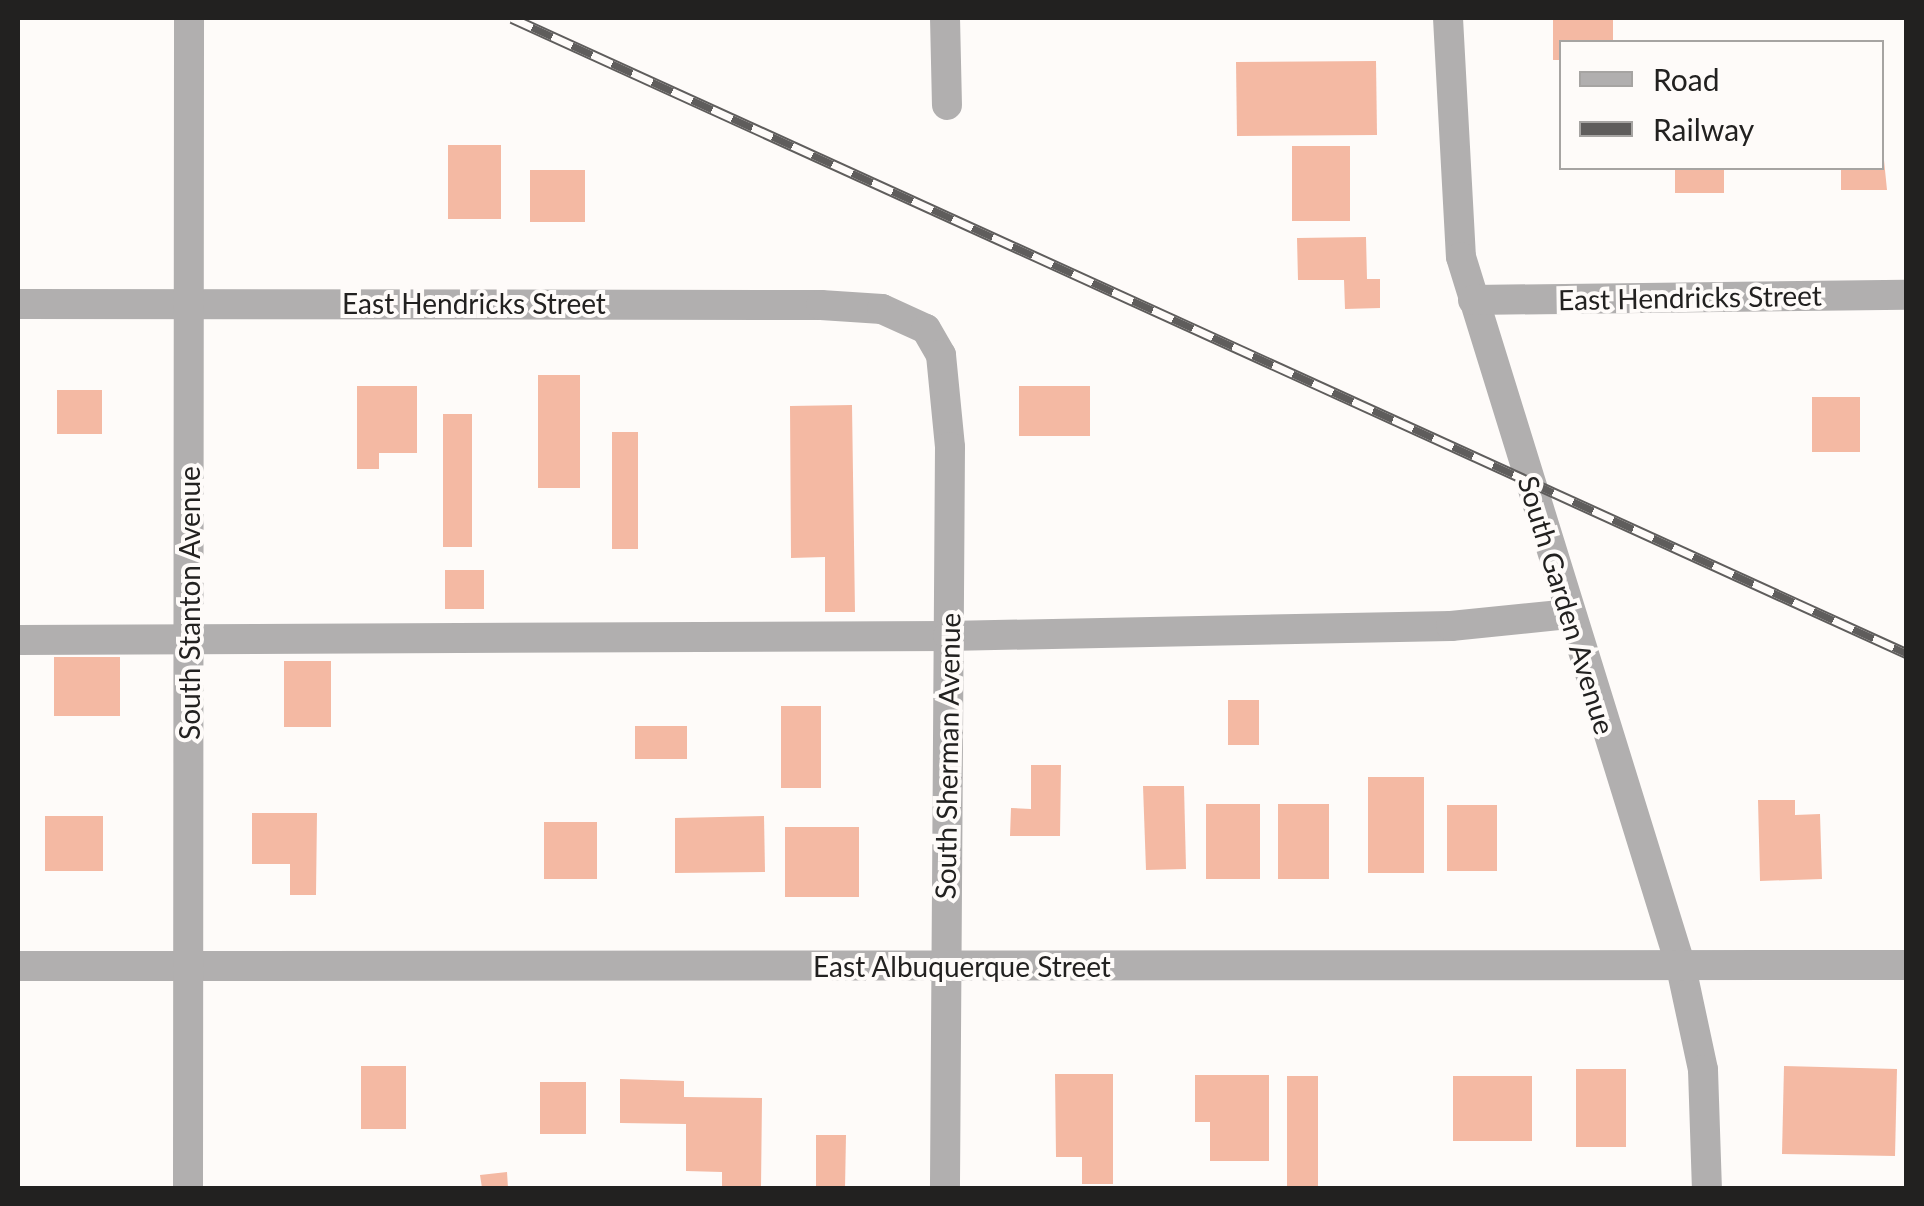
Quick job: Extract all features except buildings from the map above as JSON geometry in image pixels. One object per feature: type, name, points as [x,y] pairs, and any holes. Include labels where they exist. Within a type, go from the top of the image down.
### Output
[{"type":"street","name":"South Stanton Avenue","points":[[188,1188],[189,18]]},
{"type":"street","points":[[946,18],[947,105]]},
{"type":"street","name":"South Garden Avenue","points":[[1448,18],[1452,200],[1472,300],[1681,967],[1703,1070],[1708,1188]]},
{"type":"street","name":"East Hendricks Street","points":[[1472,300],[1906,296]]},
{"type":"street","name":"East Hendricks Street","points":[[18,304],[821,305],[882,309],[926,329]]},
{"type":"street","name":"South Sherman Avenue","points":[[926,329],[947,381],[945,1188]]},
{"type":"street","points":[[18,640],[948,636],[1451,626],[1570,614]]},
{"type":"street","name":"East Albuquerque Street","points":[[18,966],[1906,965]]},
{"type":"railway","points":[[512,18],[1906,653]]}]
